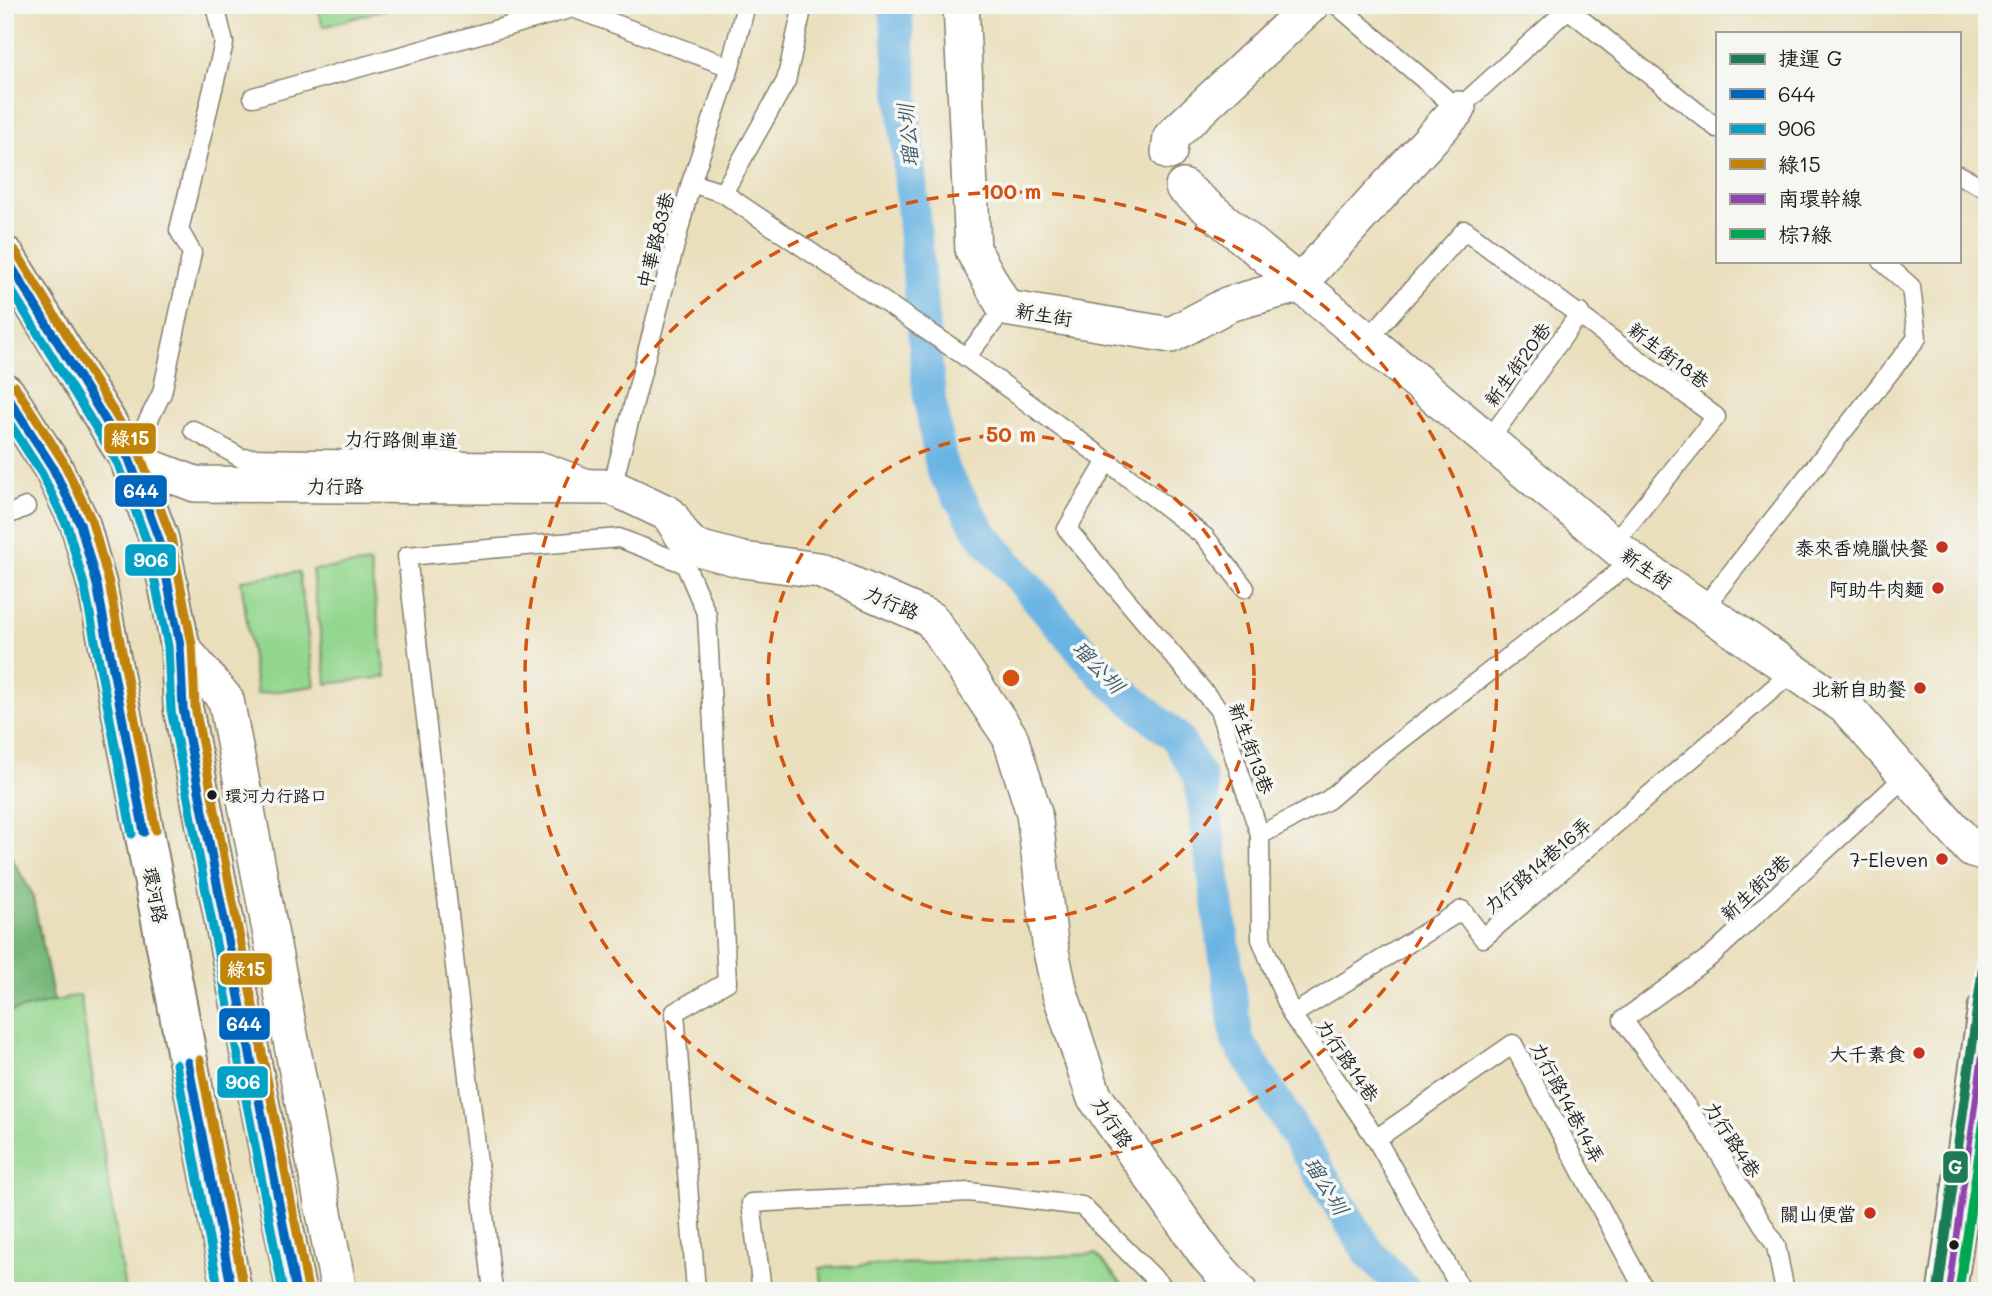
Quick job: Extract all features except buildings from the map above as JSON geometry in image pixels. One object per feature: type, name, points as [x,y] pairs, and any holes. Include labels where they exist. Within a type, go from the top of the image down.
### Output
[{"type":"main road","points":[[5,256],[130,459],[159,539],[180,645],[183,708],[296,1291]]},
{"type":"main road","name":"環河路","points":[[5,393],[53,468],[79,524],[97,585],[232,1291]]},
{"type":"main road","points":[[1947,1291],[1986,1016]]},
{"type":"street","name":"新生街","points":[[961,5],[973,250],[1005,308],[1171,335],[1229,304],[1298,285]]},
{"type":"street","points":[[1169,152],[1171,137],[1311,5]]},
{"type":"street","points":[[1298,285],[1458,109]]},
{"type":"street","name":"新生街","points":[[1183,187],[1623,553],[1796,669],[1846,706],[1972,850],[1987,854]]},
{"type":"street","name":"力行路","points":[[130,459],[195,484],[612,487],[669,514],[683,536],[694,547],[743,560],[819,570],[931,619],[1010,737],[1034,813],[1051,951],[1060,993],[1094,1096],[1208,1258],[1239,1291]]},
{"type":"street","points":[[180,645],[226,700],[339,1291]]},
{"type":"lane","points":[[130,459],[162,393],[192,253],[179,230],[224,43],[215,5]]},
{"type":"lane","name":"中華路83巷","points":[[612,487],[691,183],[730,67],[746,5]]},
{"type":"lane","points":[[723,193],[786,80],[803,5]]},
{"type":"lane","points":[[1336,5],[1458,109],[1568,9],[1716,127]]},
{"type":"lane","points":[[253,97],[573,8],[730,67]]},
{"type":"lane","points":[[1960,176],[1987,189]]},
{"type":"lane","points":[[691,183],[723,193],[961,355],[1107,461],[1205,537],[1245,588]]},
{"type":"lane","name":"新生街18巷","points":[[1368,339],[1465,230],[1580,313],[1716,417],[1623,553]]},
{"type":"lane","points":[[1704,607],[1917,338],[1911,287],[1883,262]]},
{"type":"lane","points":[[961,355],[1005,308]]},
{"type":"lane","name":"新生街20巷","points":[[1489,440],[1580,313]]},
{"type":"lane","name":"力行路側車道","points":[[193,430],[241,458],[544,461],[612,487]]},
{"type":"lane","name":"新生街13巷","points":[[1107,461],[1067,529],[1219,710],[1260,835]]},
{"type":"lane","points":[[5,516],[26,507]]},
{"type":"lane","points":[[493,1291],[407,556],[619,538],[685,564],[707,615],[727,982],[675,1012],[696,1291]]},
{"type":"lane","points":[[1260,835],[1328,800],[1623,553]]},
{"type":"lane","name":"力行路14巷16弄","points":[[1292,1015],[1462,910],[1483,938],[1796,669]]},
{"type":"lane","name":"新生街3巷","points":[[1623,1020],[1712,956],[1907,775]]},
{"type":"lane","name":"力行路14巷","points":[[1260,835],[1261,939],[1292,1015],[1376,1139],[1462,1291]]},
{"type":"lane","name":"力行路4巷","points":[[1623,1020],[1709,1137],[1776,1246],[1785,1291]]},
{"type":"lane","name":"力行路14巷14弄","points":[[1376,1139],[1513,1044],[1645,1291]]},
{"type":"lane","points":[[762,1291],[751,1203],[969,1192],[1082,1206],[1167,1291]]},
{"type":"green space","points":[[317,5],[399,5],[323,27]]},
{"type":"green space","points":[[370,563],[386,677],[327,684],[312,570]]},
{"type":"green space","points":[[299,572],[315,686],[257,694],[241,580]]},
{"type":"green space","points":[[5,847],[32,893],[54,1001],[5,1013]]},
{"type":"green space","points":[[80,995],[125,1291],[5,1291],[5,1013]]},
{"type":"green space","points":[[1096,1254],[1128,1291],[823,1291],[820,1268]]},
{"type":"waterway","name":"瑠公圳","points":[[895,5],[929,394],[942,469],[981,533],[1105,677],[1177,738],[1200,778],[1237,1039],[1368,1251],[1405,1291]]},
{"type":"metro line","name":"G","points":[[1938,1291],[1987,939]]},
{"type":"transit line","name":"綠15","points":[[15,250],[140,455],[171,537],[192,644],[195,707],[308,1289]]},
{"type":"transit line","name":"644","points":[[5,256],[129,459],[159,539],[180,645],[183,708],[296,1291]]},
{"type":"transit line","name":"906","points":[[5,280],[118,464],[147,542],[168,646],[171,710],[283,1291]]},
{"type":"transit line","name":"綠15","points":[[15,386],[63,461],[92,521],[109,583],[156,830]]},
{"type":"transit line","name":"644","points":[[5,393],[53,468],[80,524],[97,585],[144,832]]},
{"type":"transit line","name":"906","points":[[5,416],[42,474],[68,528],[85,588],[132,834]]},
{"type":"transit line","name":"南環幹線","points":[[1947,1291],[1987,1012]]},
{"type":"transit line","name":"綠15","points":[[200,1060],[244,1289]]},
{"type":"transit line","name":"644","points":[[188,1062],[232,1291]]},
{"type":"transit line","name":"906","points":[[176,1064],[219,1291]]},
{"type":"transit line","name":"棕7綠","points":[[1959,1291],[1987,1099]]},
{"type":"place","name":"泰來香燒臘快餐","points":[[1942,547]]},
{"type":"place","name":"阿助牛肉麵","points":[[1938,588]]},
{"type":"place","name":"北新自助餐","points":[[1920,688]]},
{"type":"place","name":"環河力行路口","points":[[212,795]]},
{"type":"place","name":"7-Eleven","points":[[1942,859]]},
{"type":"place","name":"大千素食","points":[[1919,1053]]},
{"type":"place","name":"關山便當","points":[[1870,1213]]}]
